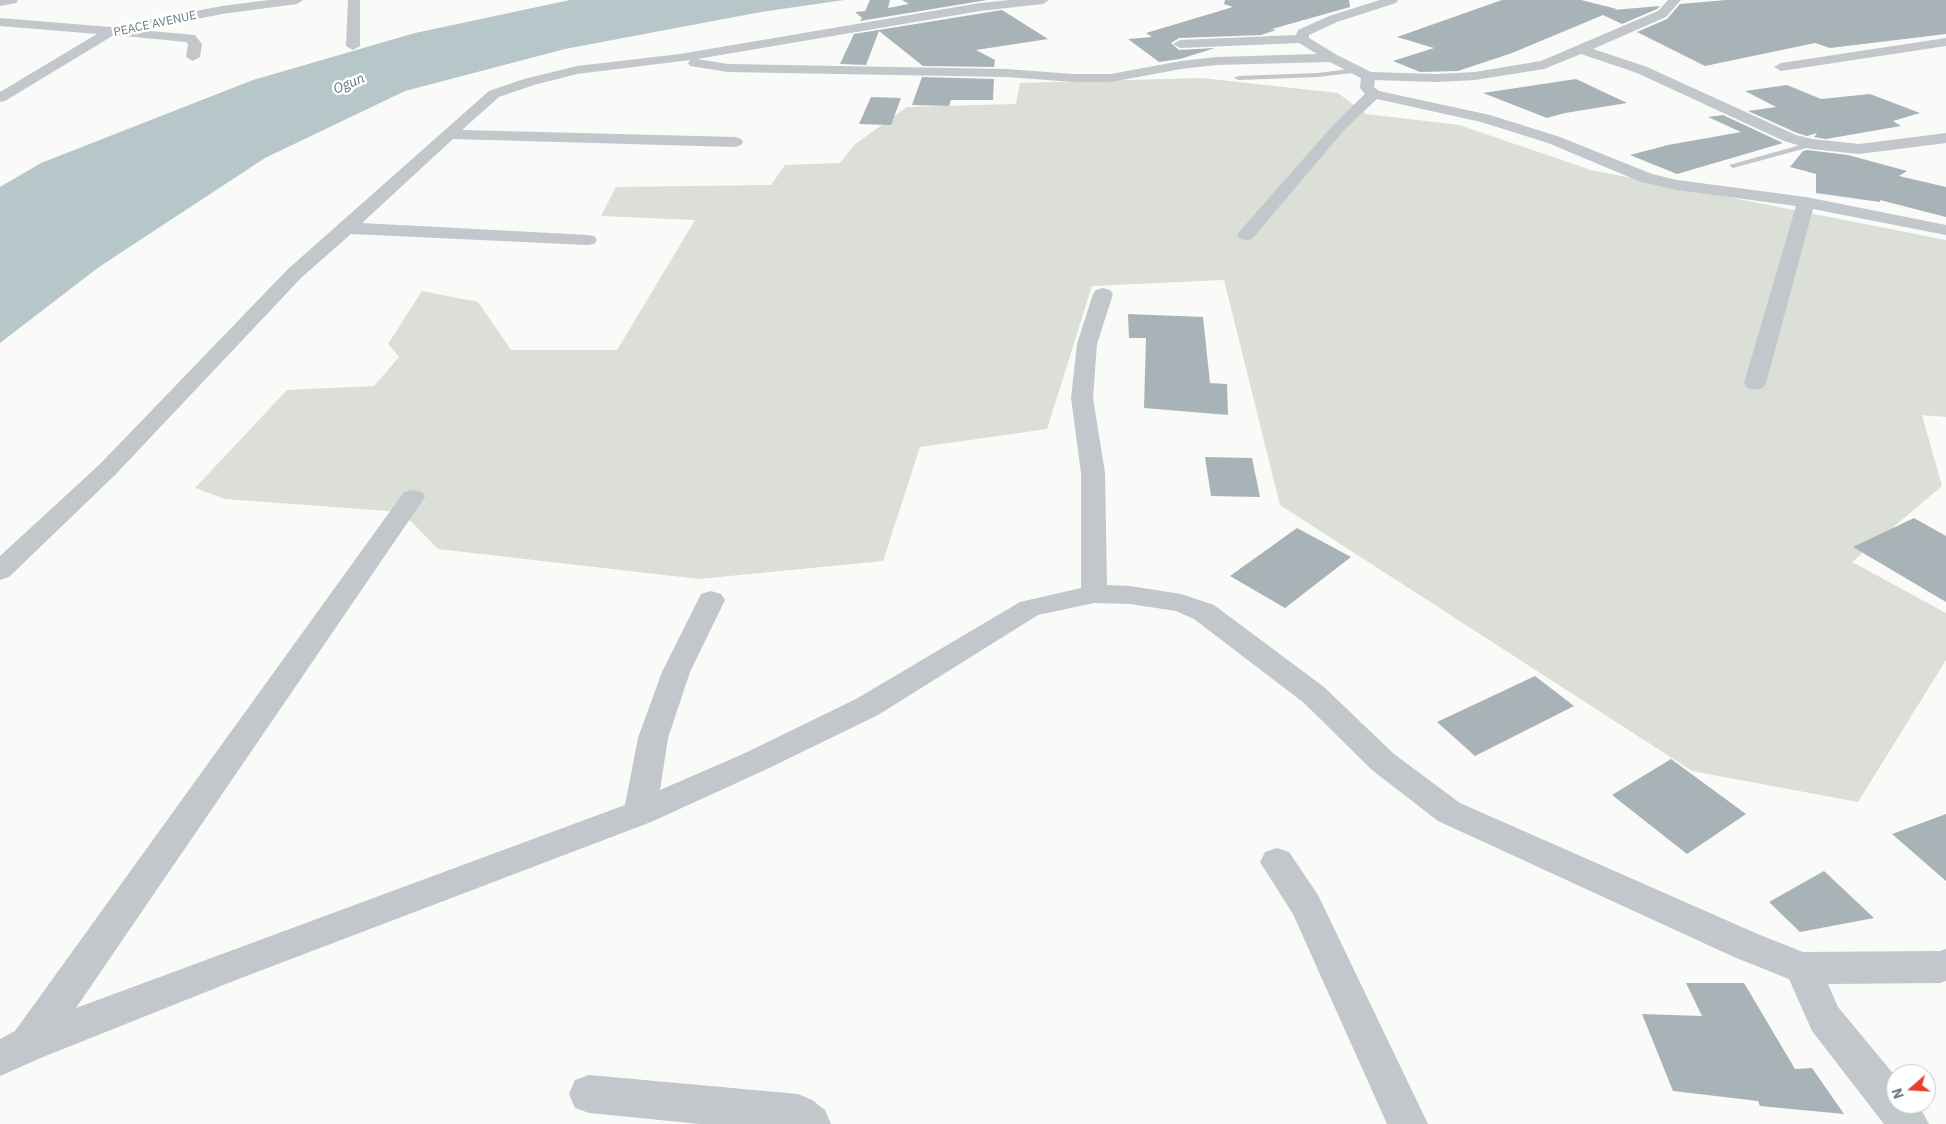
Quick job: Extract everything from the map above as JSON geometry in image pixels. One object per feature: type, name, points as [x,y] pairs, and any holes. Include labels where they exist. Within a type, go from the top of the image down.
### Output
[{"type":"street","points":[[0,2],[12,0]]},
{"type":"street","name":"PEACE AVENUE","points":[[0,98],[112,31],[222,10],[297,0]]},
{"type":"street","points":[[353,46],[354,0]]},
{"type":"street","points":[[0,572],[106,470],[295,273],[494,94],[529,82],[577,70],[680,58],[980,7],[1043,0]]},
{"type":"street","points":[[1302,39],[1303,33],[1333,19],[1392,0]]},
{"type":"street","points":[[1180,44],[1302,39],[1332,58],[1362,73],[1437,78],[1505,73],[1544,65],[1582,50],[1662,14],[1675,0]]},
{"type":"street","points":[[1348,3],[1365,8]]},
{"type":"street","points":[[0,22],[190,38],[195,44],[193,57]]},
{"type":"street","points":[[1780,66],[1946,42]]},
{"type":"street","points":[[1582,50],[1642,70],[1790,138],[1811,144],[1832,148],[1859,149],[1946,138]]},
{"type":"street","points":[[680,58],[701,65],[728,68],[1006,74],[1074,78],[1111,78],[1216,61],[1332,58]]},
{"type":"street","points":[[1362,73],[1367,88],[1374,94],[1484,118],[1554,140],[1620,165],[1647,178],[1677,185],[1806,202],[1946,230]]},
{"type":"street","points":[[0,86],[18,86]]},
{"type":"street","points":[[1246,235],[1340,126],[1374,94]]},
{"type":"street","points":[[450,134],[735,142]]},
{"type":"street","points":[[1755,383],[1806,202]]},
{"type":"street","points":[[347,228],[588,240]]},
{"type":"street","points":[[1094,594],[1093,473],[1082,398],[1087,344],[1103,294]]},
{"type":"street","points":[[29,1044],[413,496]]},
{"type":"street","points":[[0,1058],[29,1044],[640,813],[754,762],[867,707],[1030,608],[1094,594],[1130,595],[1181,603],[1204,612],[1314,695],[1383,762],[1449,812],[1589,876],[1802,968],[1940,967],[1946,965]]},
{"type":"street","points":[[640,813],[653,738],[673,680],[711,600]]},
{"type":"street","points":[[1277,862],[1306,905],[1408,1124]]},
{"type":"street","points":[[1802,968],[1825,1019],[1910,1124]]},
{"type":"street","points":[[589,1094],[798,1114],[811,1124]]},
{"type":"lane","points":[[1238,78],[1362,73]]},
{"type":"lane","points":[[1733,165],[1811,144]]},
{"type":"shaded area","points":[[1202,78],[1338,93],[1366,114],[1459,125],[1591,170],[1946,240],[1946,417],[1922,415],[1942,486],[1852,562],[1946,613],[1946,660],[1858,802],[1692,771],[1280,505],[1224,280],[1092,286],[1047,429],[920,447],[883,561],[699,579],[438,549],[402,512],[225,499],[195,488],[287,390],[374,386],[399,357],[388,344],[422,291],[478,302],[511,350],[617,350],[695,220],[601,216],[616,187],[771,185],[785,165],[840,163],[854,145],[907,107],[1016,104],[1020,83]]},
{"type":"water","name":"Ogun","points":[[570,0],[844,0],[761,12],[565,49],[405,91],[265,158],[99,267],[0,343],[0,187],[41,163],[253,80],[415,33]]},
{"type":"building","points":[[870,0],[890,0],[888,8],[909,4],[902,0],[987,0],[860,21],[862,18],[855,12],[865,11]]},
{"type":"building","points":[[1225,0],[1349,0],[1350,7],[1272,29],[1276,30],[1261,35],[1179,38],[1171,43],[1179,50],[1215,48],[1180,59],[1159,62],[1128,39],[1152,37],[1146,33],[1233,7],[1224,4]]},
{"type":"building","points":[[1502,0],[1581,0],[1617,9],[1613,10],[1660,6],[1622,24],[1603,15],[1512,53],[1458,71],[1420,72],[1393,61],[1434,48],[1397,37]]},
{"type":"building","points":[[1726,0],[1946,0],[1946,34],[1830,48],[1815,43],[1705,66],[1637,32],[1667,19],[1680,4]]},
{"type":"building","points":[[1002,10],[1048,39],[976,50],[995,60],[994,67],[923,66],[879,31],[866,65],[840,64],[854,34]]},
{"type":"building","points":[[922,77],[994,79],[993,100],[951,100],[949,106],[912,105]]},
{"type":"building","points":[[1576,79],[1627,103],[1565,113],[1547,118],[1483,93]]},
{"type":"building","points":[[1787,85],[1821,99],[1870,94],[1920,113],[1893,121],[1901,126],[1826,139],[1814,137],[1817,133],[1807,136],[1797,133],[1748,111],[1776,107],[1745,91]]},
{"type":"building","points":[[871,97],[901,98],[891,125],[859,124]]},
{"type":"building","points":[[1723,115],[1783,143],[1677,174],[1630,155],[1668,145],[1741,132],[1708,117]]},
{"type":"building","points":[[1803,151],[1848,155],[1907,171],[1899,176],[1946,187],[1946,217],[1880,200],[1880,202],[1816,193],[1816,174],[1790,167]]},
{"type":"building","points":[[1128,314],[1203,317],[1210,383],[1227,384],[1228,415],[1144,408],[1146,338],[1129,338]]},
{"type":"building","points":[[1205,457],[1252,458],[1260,497],[1211,496]]},
{"type":"building","points":[[1914,518],[1946,536],[1946,602],[1853,547]]},
{"type":"building","points":[[1297,528],[1351,557],[1285,608],[1230,576]]},
{"type":"building","points":[[1535,676],[1574,706],[1475,756],[1437,722]]},
{"type":"building","points":[[1671,759],[1746,814],[1687,854],[1612,795]]},
{"type":"building","points":[[1946,814],[1946,881],[1892,834]]},
{"type":"building","points":[[1824,871],[1874,918],[1800,932],[1769,902]]},
{"type":"building","points":[[1686,983],[1744,983],[1795,1069],[1812,1068],[1844,1114],[1760,1106],[1758,1101],[1673,1091],[1642,1014],[1702,1016]]}]
